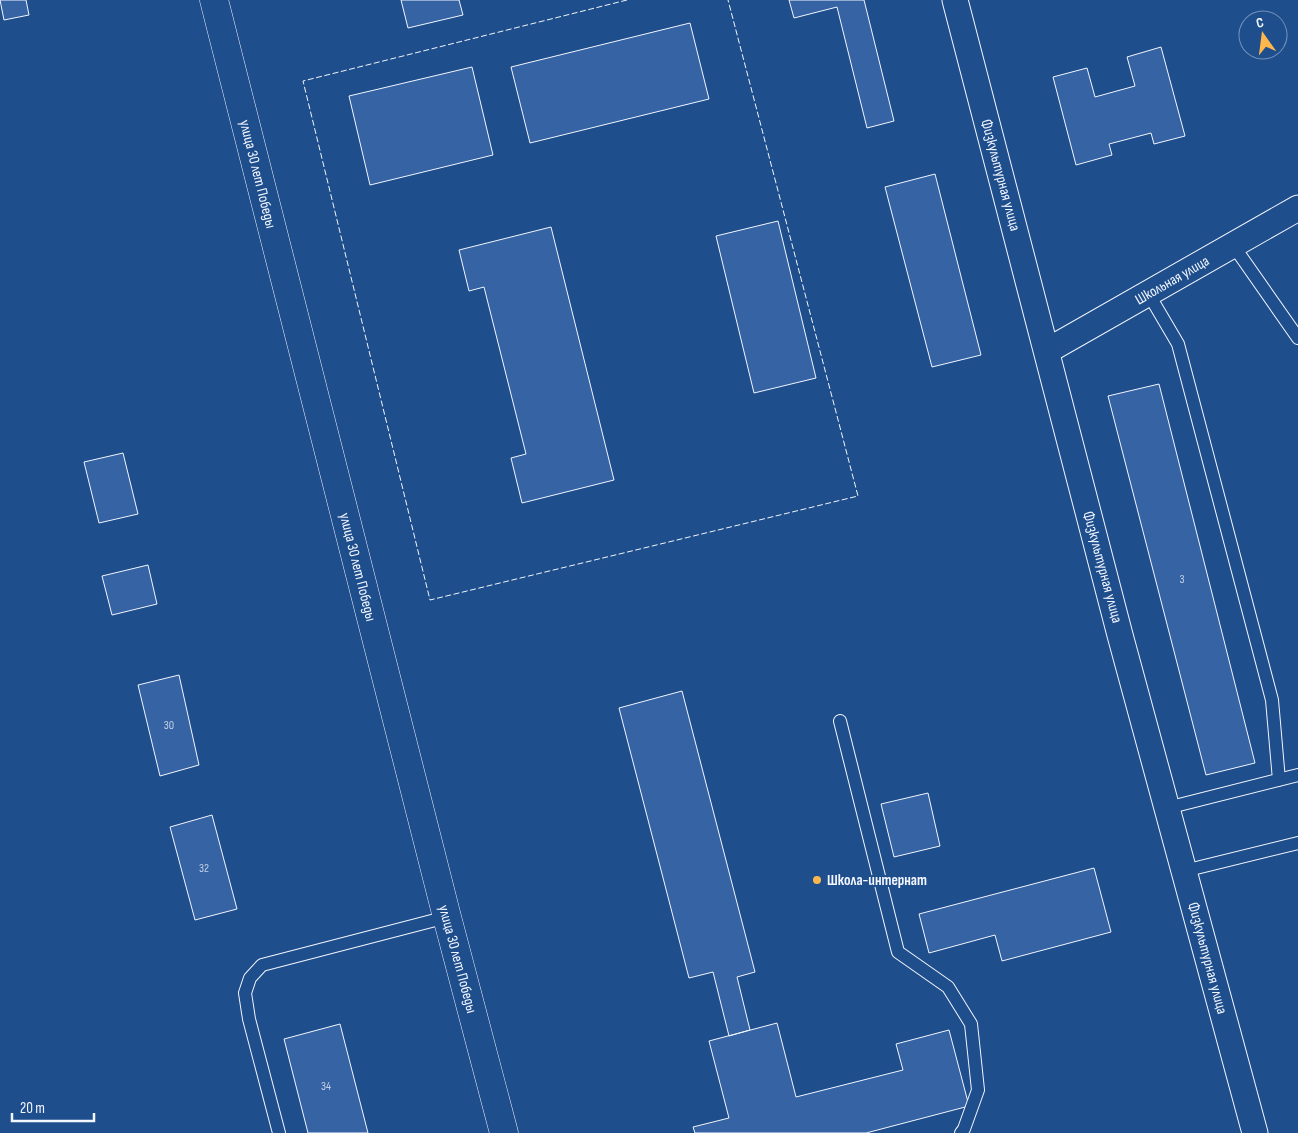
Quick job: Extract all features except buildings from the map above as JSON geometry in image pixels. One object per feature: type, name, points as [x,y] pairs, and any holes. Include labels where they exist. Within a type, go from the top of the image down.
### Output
[{"type":"main road","name":"улица 30 лет Победы","points":[[214,0],[446,917],[504,1133]]},
{"type":"street","name":"Физкультурная улица","points":[[955,0],[1046,352],[1255,1133]]},
{"type":"street","name":"Школьная улица","points":[[1046,352],[1298,208]]},
{"type":"lane","points":[[1233,245],[1298,338]]},
{"type":"lane","points":[[1148,293],[1178,344],[1272,700],[1280,780]]},
{"type":"lane","points":[[840,721],[898,952],[948,988],[970,1024],[978,1090],[964,1129],[960,1133]]},
{"type":"lane","points":[[1167,808],[1298,775]]},
{"type":"lane","points":[[1184,871],[1298,842]]},
{"type":"lane","points":[[279,1133],[249,1019],[245,993],[250,978],[262,964],[446,917]]},
{"type":"fence","points":[[627,0],[303,81],[430,600],[858,496],[728,0]]},
{"type":"place","name":"Школа-интернат","points":[[817,880]]}]
